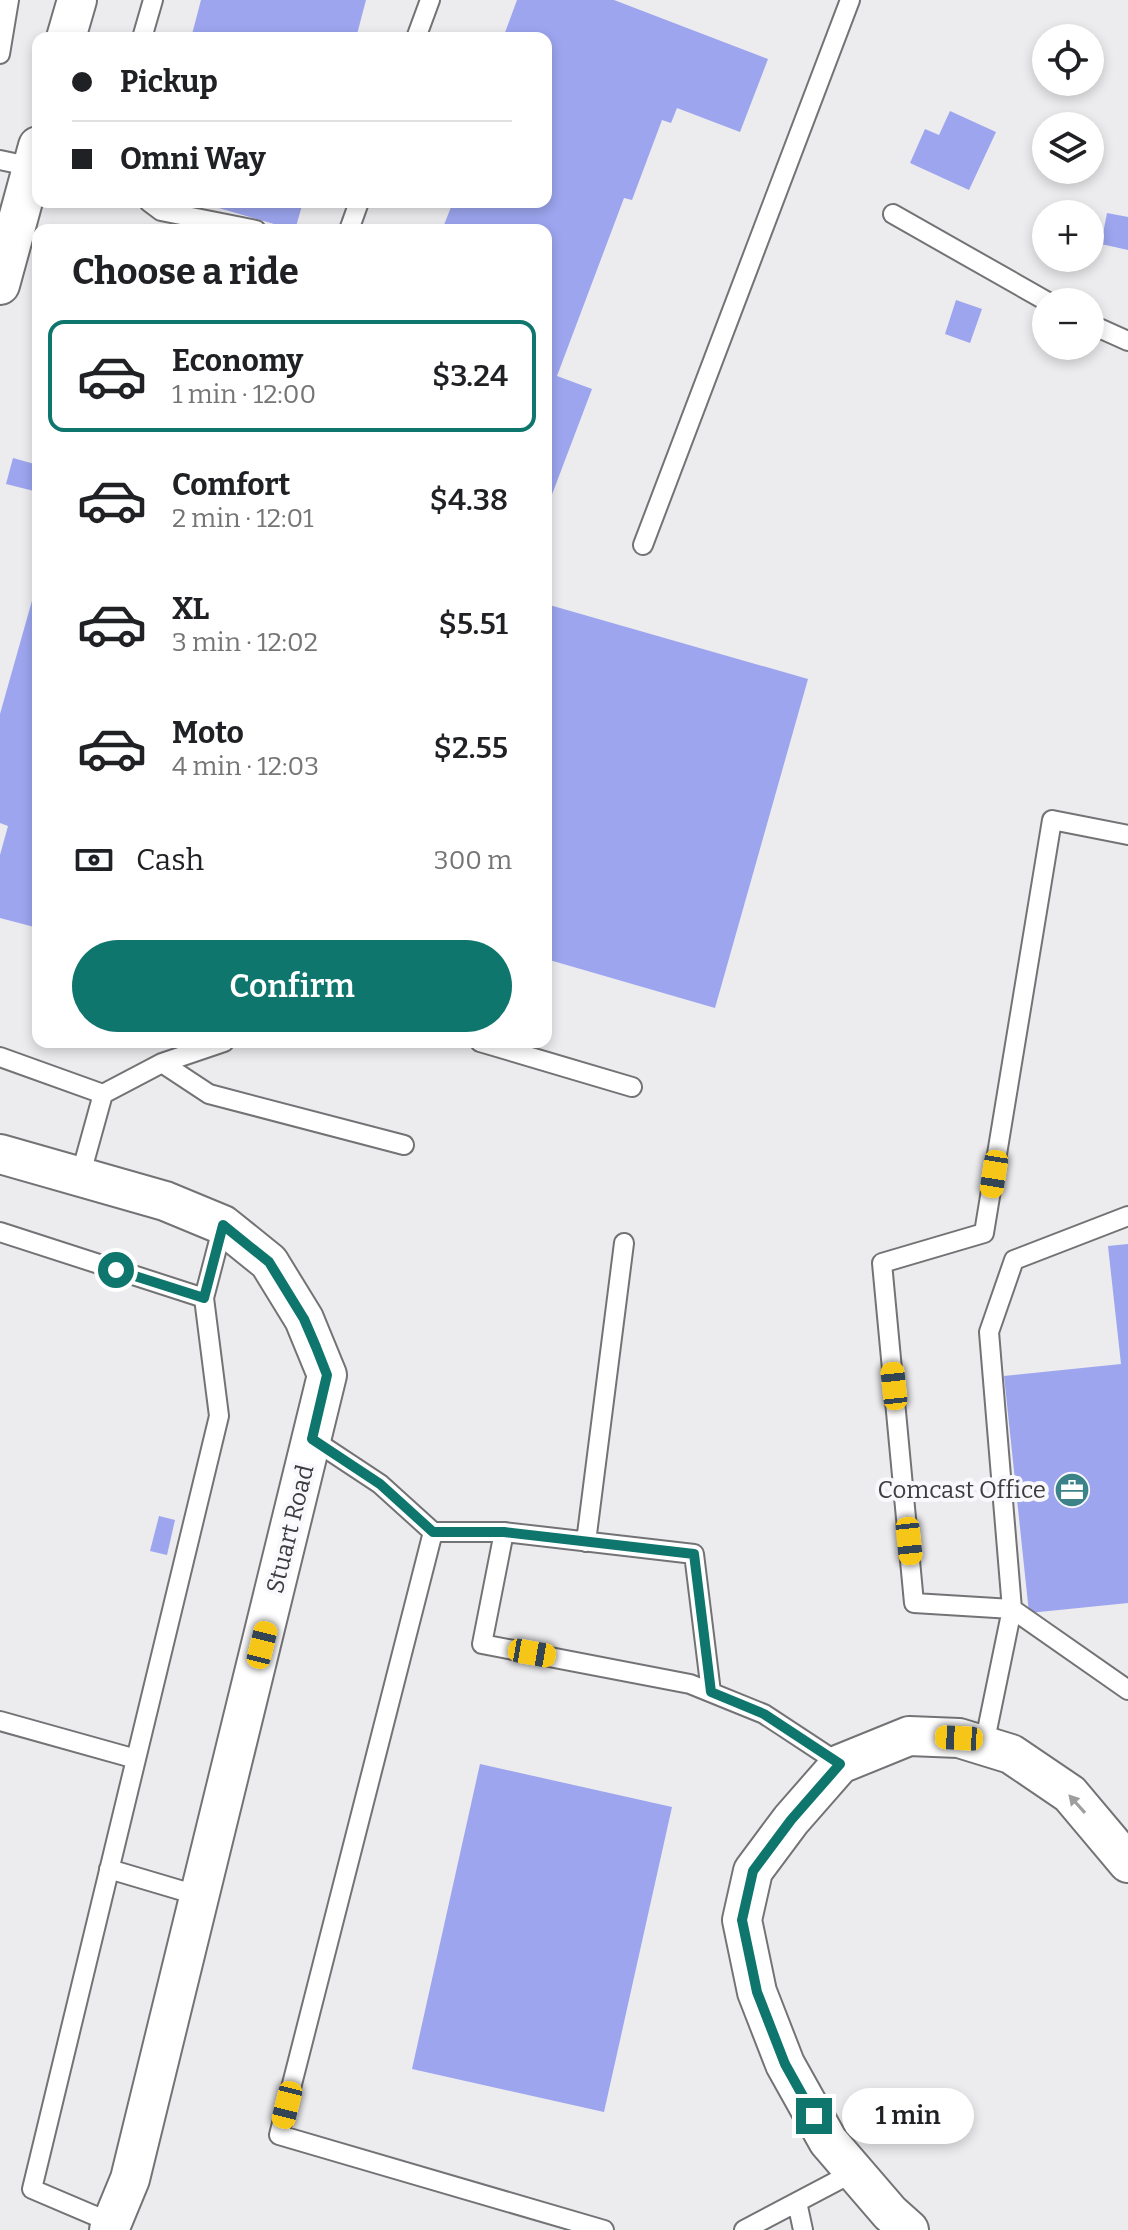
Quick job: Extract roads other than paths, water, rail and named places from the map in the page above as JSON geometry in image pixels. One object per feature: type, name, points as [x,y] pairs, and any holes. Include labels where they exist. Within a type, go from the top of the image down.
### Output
[{"type":"street","points":[[68,32],[77,0]]},
{"type":"street","points":[[0,285],[24,158]]},
{"type":"street","name":"Stuart Road","points":[[0,1154],[165,1201],[223,1225],[269,1262],[304,1319],[327,1375],[130,2179],[111,2227]]},
{"type":"street","points":[[909,2230],[890,2213],[828,2141],[785,2064],[757,1992],[742,1920],[753,1871],[791,1820],[840,1764],[909,1736],[959,1738],[1011,1754],[1070,1794],[1128,1863]]},
{"type":"lane","points":[[0,54],[9,0]]},
{"type":"lane","points":[[144,32],[153,0]]},
{"type":"lane","points":[[418,32],[430,0]]},
{"type":"lane","points":[[643,545],[850,0]]},
{"type":"lane","points":[[157,208],[226,224]]},
{"type":"lane","points":[[893,214],[1032,293]]},
{"type":"lane","points":[[1104,330],[1128,341]]},
{"type":"lane","points":[[1128,835],[1052,820],[984,1233],[882,1263],[914,1603],[1012,1609],[1128,1690]]},
{"type":"lane","points":[[80,1177],[103,1094],[162,1063],[206,1048]]},
{"type":"lane","points":[[500,1048],[632,1087]]},
{"type":"lane","points":[[0,1057],[103,1094]]},
{"type":"lane","points":[[162,1063],[209,1094],[404,1145]]},
{"type":"lane","points":[[984,1745],[1012,1609],[989,1332],[1014,1260],[1128,1216]]},
{"type":"lane","points":[[111,2227],[32,2189],[219,1416],[204,1298],[223,1225]]},
{"type":"lane","points":[[0,1232],[204,1298]]},
{"type":"lane","points":[[586,1542],[624,1243]]},
{"type":"lane","points":[[312,1439],[380,1484],[433,1532],[504,1532],[694,1554],[711,1692]]},
{"type":"lane","points":[[433,1532],[279,2135],[604,2230]]},
{"type":"lane","points":[[504,1532],[482,1644],[690,1684],[764,1714],[840,1764]]},
{"type":"lane","points":[[0,1721],[136,1759]]},
{"type":"lane","points":[[109,1869],[200,1896]]},
{"type":"lane","points":[[744,2230],[854,2172]]},
{"type":"lane","points":[[797,2202],[803,2230]]},
{"type":"place","name":"Comcast Office","points":[[1072,1490]]}]
